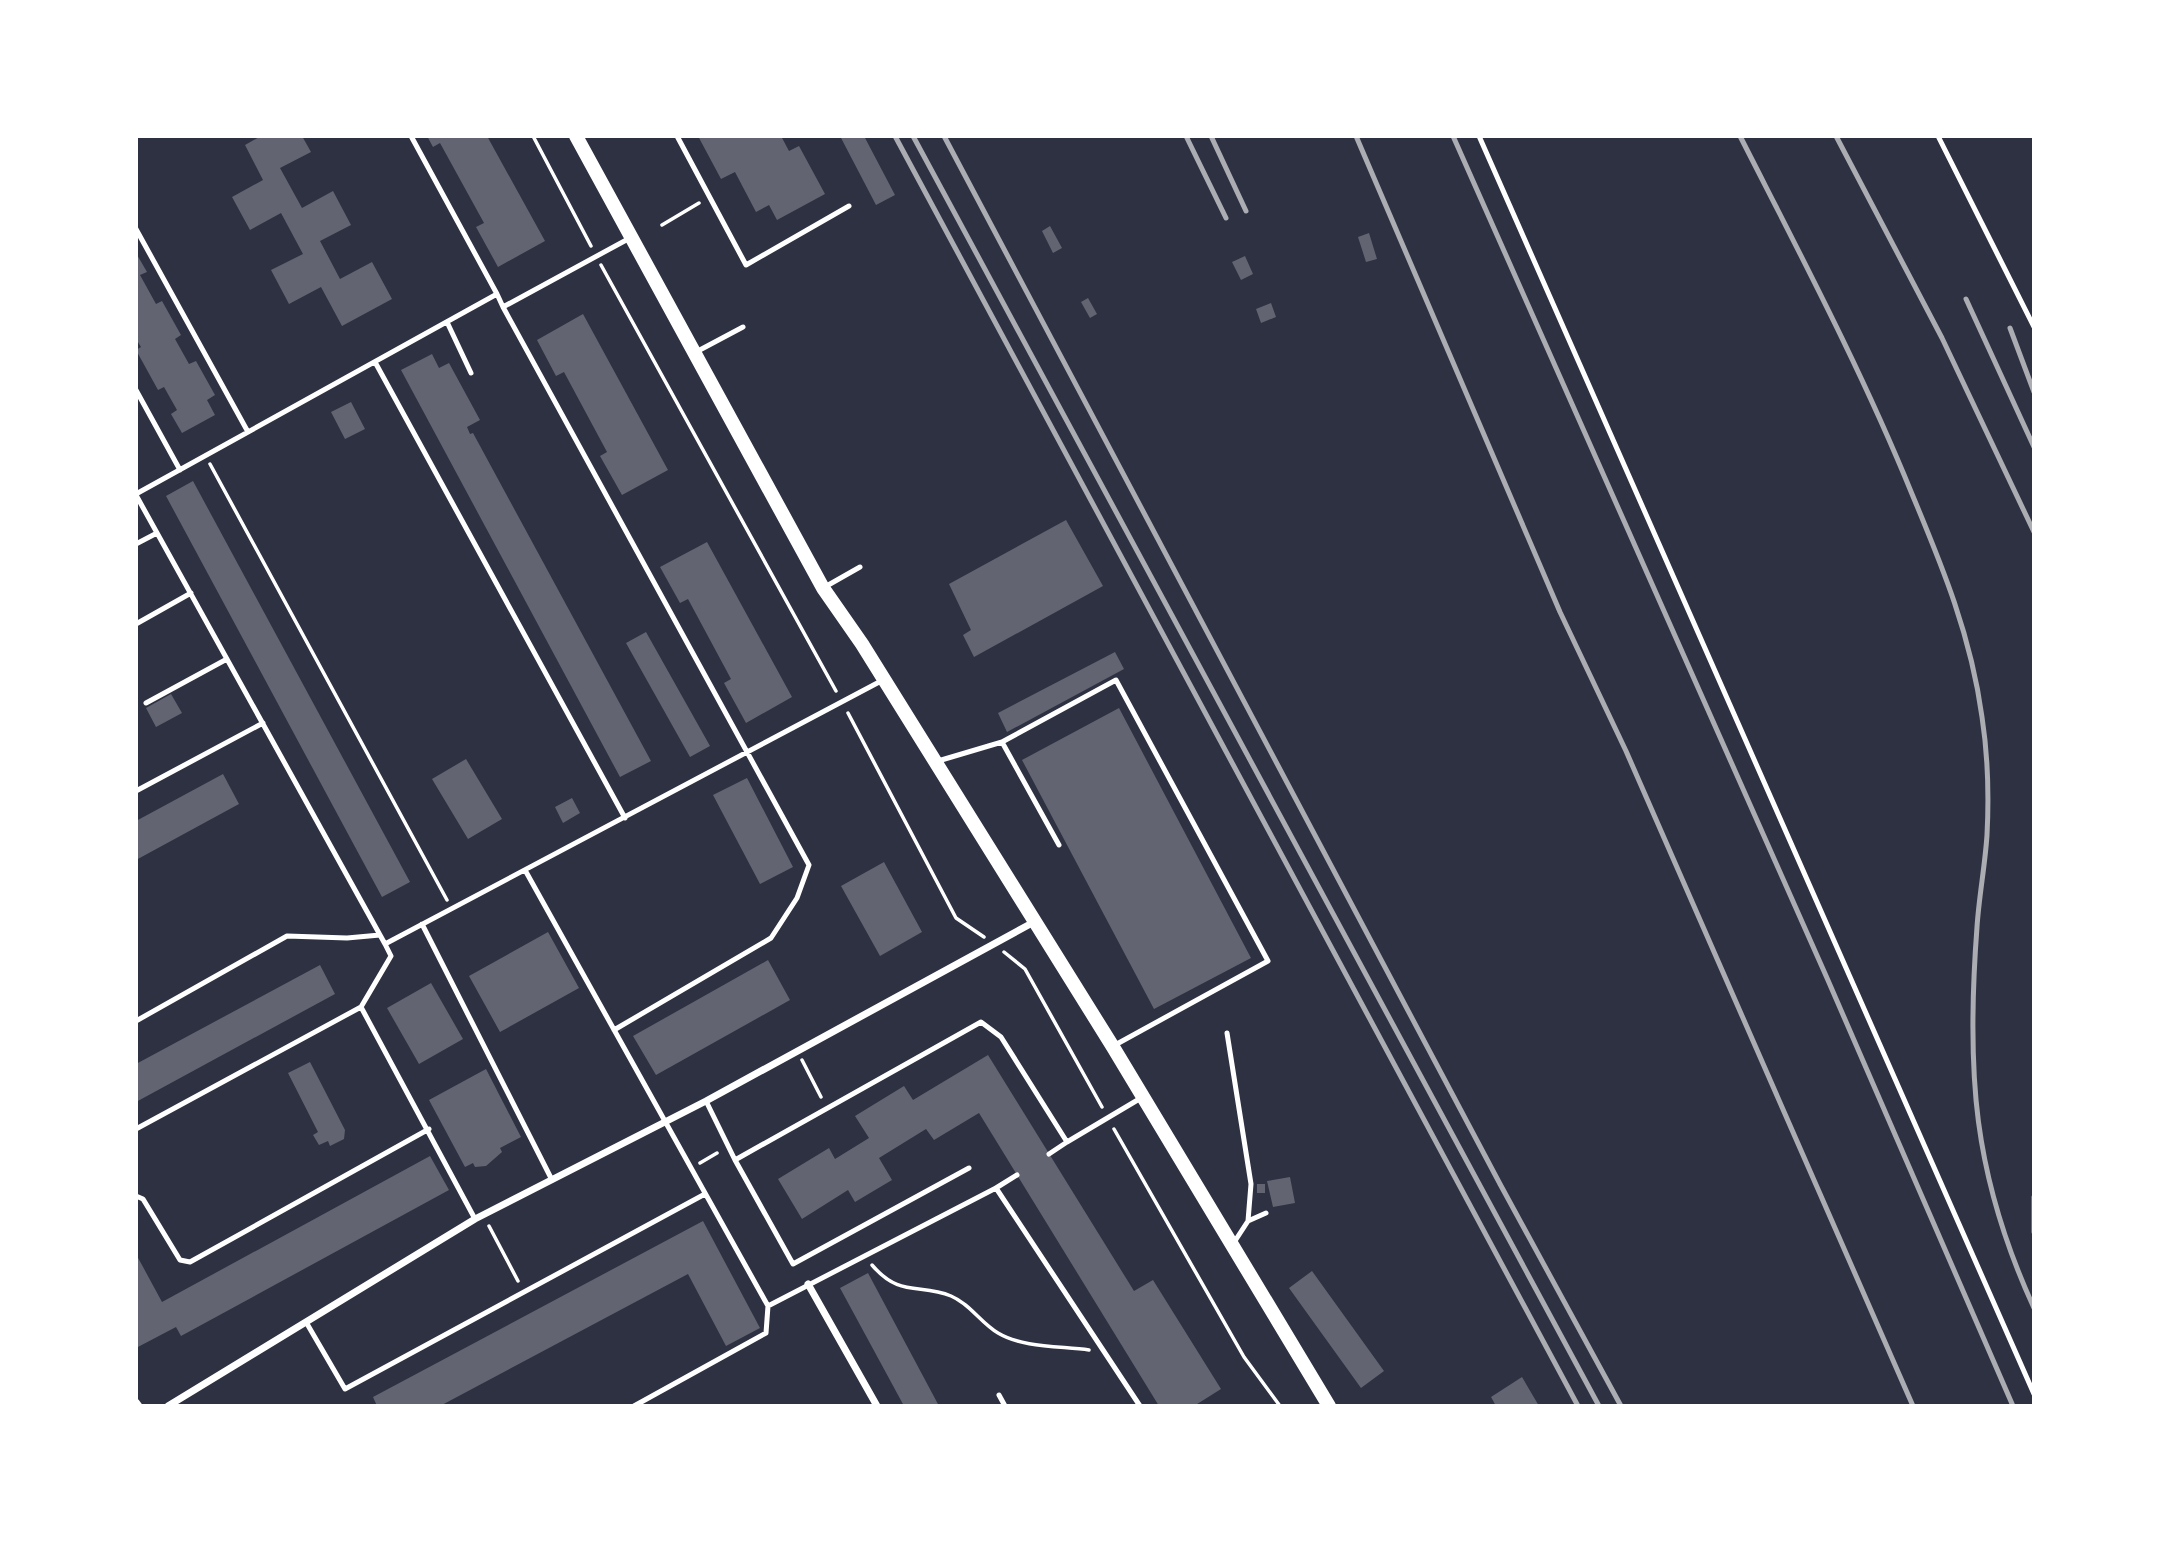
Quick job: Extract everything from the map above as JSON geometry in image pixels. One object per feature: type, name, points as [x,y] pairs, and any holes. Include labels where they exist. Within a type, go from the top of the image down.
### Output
[{"type":"main road","points":[[576,136],[823,588],[936,762],[1113,1047],[1141,1098],[1329,1405]]},
{"type":"street","points":[[168,1405],[475,1219],[706,1101],[1034,922]]},
{"type":"street","points":[[808,1284],[877,1405]]},
{"type":"lane","points":[[411,136],[810,865],[797,898],[771,938],[614,1030]]},
{"type":"lane","points":[[677,136],[746,265],[849,206]]},
{"type":"lane","points":[[1479,136],[2034,1394]]},
{"type":"lane","points":[[1938,136],[2034,327]]},
{"type":"lane","points":[[136,229],[248,432]]},
{"type":"lane","points":[[503,307],[632,237]]},
{"type":"lane","points":[[136,1129],[361,1007],[391,956],[136,495],[496,294]]},
{"type":"lane","points":[[447,322],[471,373]]},
{"type":"lane","points":[[693,353],[743,327]]},
{"type":"lane","points":[[375,362],[625,818]]},
{"type":"lane","points":[[136,390],[180,470]]},
{"type":"lane","points":[[136,544],[157,533]]},
{"type":"lane","points":[[823,588],[860,567]]},
{"type":"lane","points":[[136,624],[191,593]]},
{"type":"lane","points":[[146,703],[228,659]]},
{"type":"lane","points":[[385,944],[883,680]]},
{"type":"lane","points":[[936,762],[1002,742],[1116,680],[1268,961],[1113,1047]]},
{"type":"lane","points":[[136,792],[263,723]]},
{"type":"lane","points":[[1002,742],[1059,845]]},
{"type":"lane","points":[[525,870],[768,1306],[766,1333],[634,1405]]},
{"type":"lane","points":[[422,924],[552,1180]]},
{"type":"lane","points":[[136,1021],[287,936],[347,938],[380,935]]},
{"type":"lane","points":[[361,1007],[429,1129],[475,1219]]},
{"type":"lane","points":[[734,1160],[981,1022],[1001,1037],[1067,1142]]},
{"type":"lane","points":[[1227,1033],[1251,1184],[1248,1221],[1231,1247]]},
{"type":"lane","points":[[1049,1154],[1141,1098]]},
{"type":"lane","points":[[706,1101],[734,1160],[793,1264],[969,1168]]},
{"type":"lane","points":[[136,1196],[143,1199],[180,1260],[190,1262],[429,1129]]},
{"type":"lane","points":[[768,1306],[1017,1175]]},
{"type":"lane","points":[[996,1188],[1140,1405]]},
{"type":"lane","points":[[306,1322],[345,1390],[705,1194]]},
{"type":"lane","points":[[1248,1221],[1266,1213]]},
{"type":"lane","points":[[999,1395],[1005,1405]]},
{"type":"path","points":[[533,136],[843,703],[956,918],[994,943],[1025,969],[1244,1357],[1280,1405]]},
{"type":"path","points":[[662,225],[708,197]]},
{"type":"path","points":[[205,456],[452,909]]},
{"type":"path","points":[[797,1051],[827,1108]]},
{"type":"path","points":[[691,1167],[728,1147]]},
{"type":"path","points":[[484,1215],[524,1292]]},
{"type":"path","points":[[864,1256],[882,1277],[900,1286],[948,1294],[962,1302],[997,1332],[1017,1340],[1104,1352]]},
{"type":"building","points":[[261,136],[302,136],[311,152],[280,168],[302,208],[333,191],[351,225],[320,241],[340,279],[372,262],[392,299],[342,326],[321,287],[289,304],[271,270],[303,254],[281,213],[250,230],[232,197],[263,180],[245,145]]},
{"type":"building","points":[[427,136],[487,136],[545,241],[498,267],[476,227],[484,223],[440,143],[433,147]]},
{"type":"building","points":[[698,136],[781,136],[789,151],[799,146],[825,194],[777,220],[769,205],[756,212],[735,172],[721,179]]},
{"type":"building","points":[[840,136],[864,136],[895,195],[876,205]]},
{"type":"building","points":[[1050,226],[1062,248],[1053,253],[1042,231]]},
{"type":"building","points":[[1369,233],[1377,259],[1366,262],[1358,237]]},
{"type":"building","points":[[136,253],[147,272],[140,275],[156,304],[162,301],[181,335],[175,339],[189,364],[196,361],[215,395],[207,400],[215,415],[182,433],[171,414],[177,410],[164,387],[158,390],[136,350],[141,347],[136,339]]},
{"type":"building","points":[[1245,256],[1253,274],[1241,280],[1232,262]]},
{"type":"building","points":[[1088,298],[1097,314],[1090,318],[1081,302]]},
{"type":"building","points":[[1271,303],[1276,317],[1261,323],[1256,309]]},
{"type":"building","points":[[583,314],[668,470],[622,495],[600,456],[607,452],[564,372],[556,376],[537,340]]},
{"type":"building","points":[[432,354],[439,368],[449,363],[480,420],[467,427],[470,434],[473,433],[651,761],[620,777],[401,370]]},
{"type":"building","points":[[351,402],[365,429],[345,439],[331,412]]},
{"type":"building","points":[[193,481],[410,882],[382,897],[166,496]]},
{"type":"building","points":[[1066,520],[1103,586],[974,657],[963,635],[971,630],[949,584]]},
{"type":"building","points":[[707,542],[792,697],[746,723],[724,683],[731,679],[688,599],[680,603],[660,567]]},
{"type":"building","points":[[646,632],[710,746],[690,757],[626,643]]},
{"type":"building","points":[[1115,652],[1124,669],[1007,732],[998,713]]},
{"type":"building","points":[[171,694],[182,713],[156,727],[146,708]]},
{"type":"building","points":[[1119,708],[1251,958],[1154,1009],[1022,760]]},
{"type":"building","points":[[466,759],[502,819],[468,839],[432,779]]},
{"type":"building","points":[[223,774],[239,804],[136,860],[136,821]]},
{"type":"building","points":[[747,778],[793,867],[760,884],[713,795]]},
{"type":"building","points":[[572,798],[580,813],[563,823],[555,807]]},
{"type":"building","points":[[884,862],[922,932],[880,956],[841,886]]},
{"type":"building","points":[[548,932],[579,988],[500,1032],[469,976]]},
{"type":"building","points":[[768,960],[790,1000],[656,1075],[633,1036]]},
{"type":"building","points":[[320,965],[335,994],[136,1102],[136,1064]]},
{"type":"building","points":[[431,983],[463,1039],[419,1064],[387,1008]]},
{"type":"building","points":[[988,1055],[1134,1291],[1153,1280],[1221,1389],[1194,1406],[1159,1406],[979,1113],[934,1140],[926,1129],[879,1158],[892,1180],[855,1202],[848,1190],[802,1219],[778,1179],[829,1148],[835,1159],[869,1138],[855,1116],[904,1086],[913,1100]]},
{"type":"building","points":[[310,1062],[345,1130],[344,1139],[330,1146],[328,1141],[319,1145],[313,1135],[318,1132],[288,1073]]},
{"type":"building","points":[[486,1069],[521,1137],[500,1148],[502,1152],[486,1166],[475,1167],[473,1163],[465,1167],[429,1100]]},
{"type":"building","points":[[430,1156],[449,1190],[181,1336],[176,1327],[136,1348],[136,1254],[162,1302]]},
{"type":"building","points":[[1290,1177],[1295,1203],[1273,1207],[1267,1181]]},
{"type":"building","points":[[1257,1184],[1265,1184],[1265,1193],[1257,1193]]},
{"type":"building","points":[[703,1221],[760,1328],[726,1346],[688,1274],[440,1406],[377,1406],[373,1397]]},
{"type":"building","points":[[1312,1271],[1384,1371],[1361,1388],[1289,1288]]},
{"type":"building","points":[[868,1273],[939,1406],[904,1406],[840,1288]]},
{"type":"building","points":[[1522,1377],[1539,1406],[1496,1406],[1491,1397]]},
{"type":"railway","points":[[895,136],[1578,1406]]},
{"type":"railway","points":[[913,136],[1599,1406]]},
{"type":"railway","points":[[944,136],[1500,1184],[1621,1406]]},
{"type":"railway","points":[[1186,136],[1226,218]]},
{"type":"railway","points":[[1211,136],[1246,211]]},
{"type":"railway","points":[[1356,136],[1560,612],[1626,751],[1913,1406]]},
{"type":"railway","points":[[1453,136],[1827,978],[2013,1406]]},
{"type":"railway","points":[[1740,136],[1830,313],[1893,448],[1945,576],[1971,658],[1984,732],[1988,791],[1987,835],[1974,980],[1974,1076],[1978,1122],[1998,1213],[2034,1308]]},
{"type":"railway","points":[[1836,136],[1942,338],[2034,532]]},
{"type":"railway","points":[[1966,299],[2034,447]]},
{"type":"railway","points":[[2010,328],[2034,392]]},
{"type":"railway","points":[[2034,1197],[2034,1232]]}]
